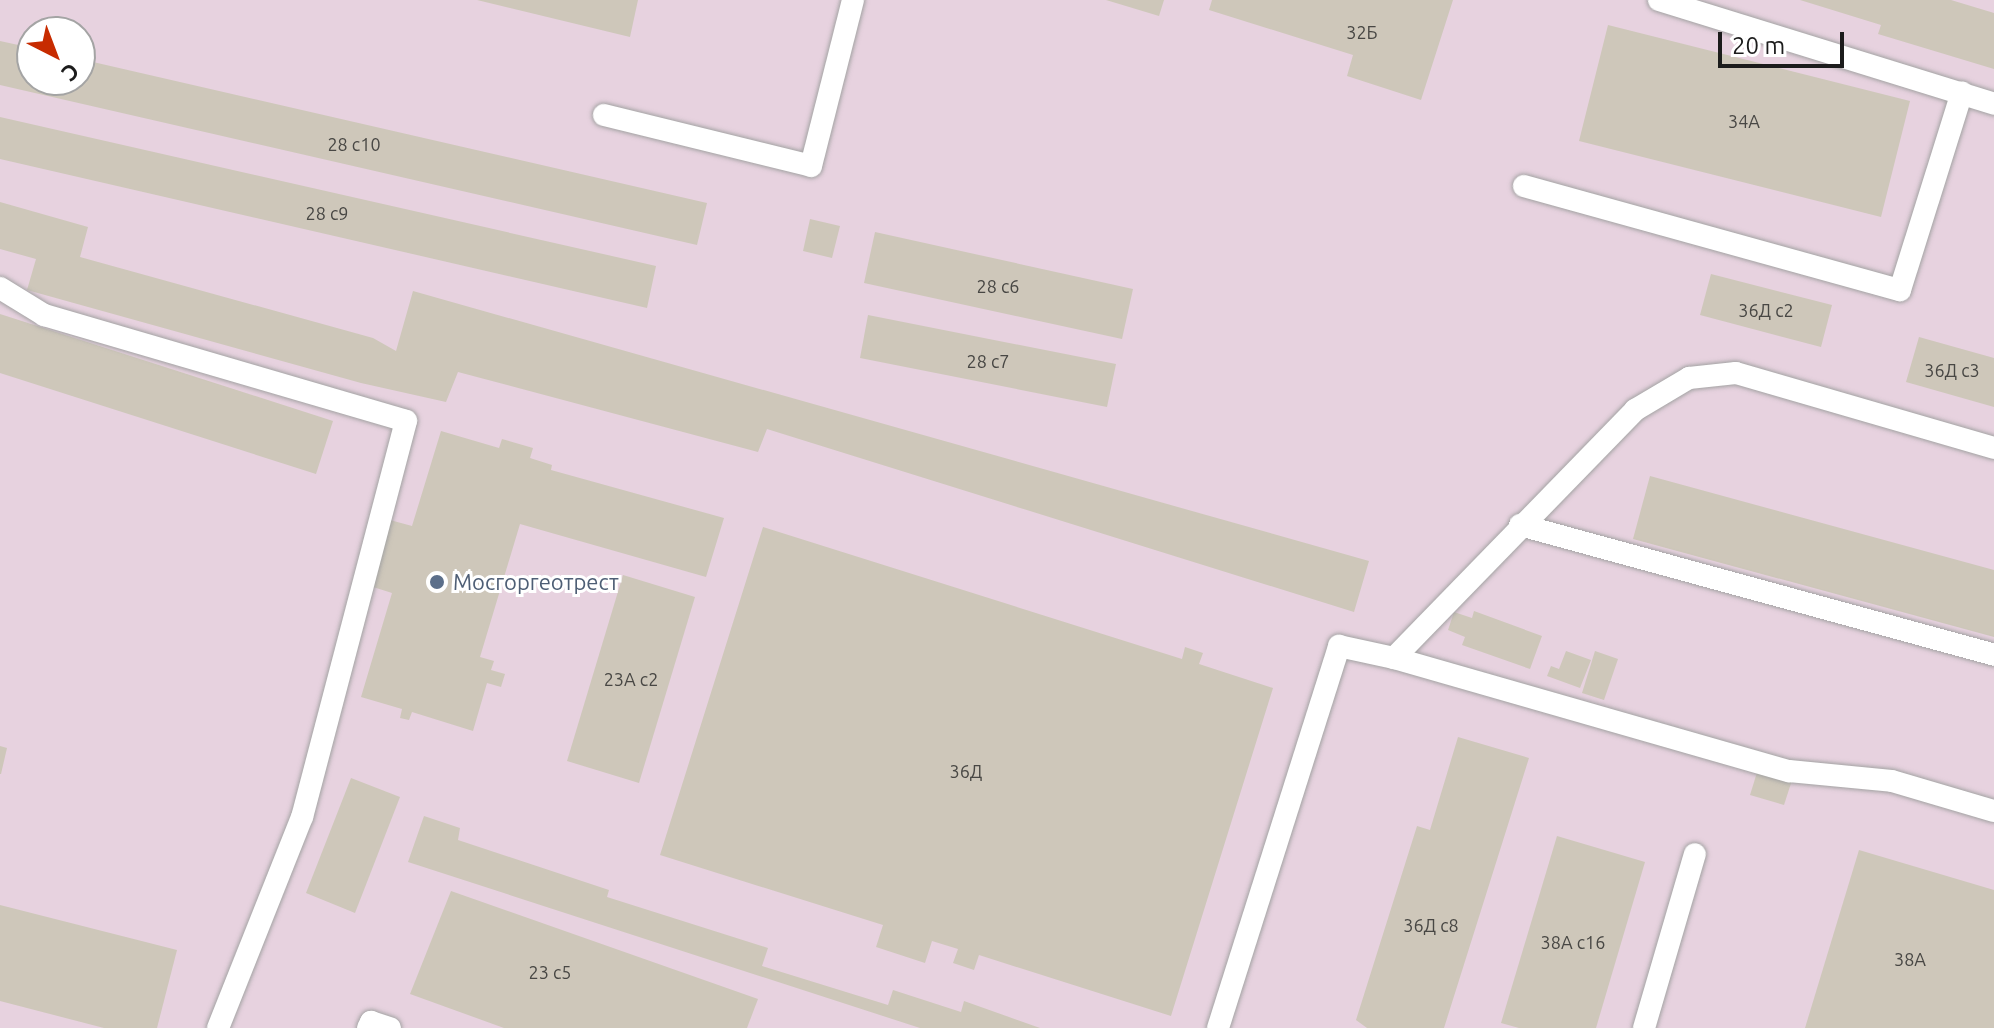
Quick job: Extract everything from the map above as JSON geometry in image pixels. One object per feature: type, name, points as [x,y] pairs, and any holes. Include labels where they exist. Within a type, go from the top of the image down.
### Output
[{"type":"lane","points":[[604,115],[811,166],[853,0]]},
{"type":"lane","points":[[1659,0],[1994,104]]},
{"type":"lane","points":[[1524,186],[1900,290],[1962,92]]},
{"type":"lane","points":[[0,288],[44,315],[406,421],[302,817],[218,1028]]},
{"type":"lane","points":[[1394,658],[1635,410],[1689,378],[1736,373],[1994,448]]},
{"type":"lane","points":[[1520,525],[1994,655]]},
{"type":"lane","points":[[1218,1028],[1339,646],[1394,658],[1789,771],[1892,781],[1994,811]]},
{"type":"lane","points":[[1644,1028],[1695,854]]},
{"type":"lane","points":[[368,1028],[371,1022],[390,1028]]},
{"type":"shaded area","points":[[0,0],[1994,0],[1994,1028],[0,1028]]},
{"type":"building","points":[[477,0],[638,0],[630,37]]},
{"type":"building","points":[[1106,0],[1164,0],[1159,16]]},
{"type":"building","points":[[1212,0],[1453,0],[1421,100],[1347,76],[1353,55],[1209,10]]},
{"type":"building","points":[[1800,0],[1951,0],[1994,13],[1994,69],[1878,34],[1881,25]]},
{"type":"building","points":[[1608,25],[1910,101],[1881,217],[1579,141]]},
{"type":"building","points":[[0,41],[16,44],[16,89],[0,85]]},
{"type":"building","points":[[96,63],[707,203],[697,245],[48,96],[96,96]]},
{"type":"building","points":[[0,117],[656,266],[647,308],[0,159]]},
{"type":"building","points":[[0,202],[88,227],[80,257],[373,338],[396,351],[413,291],[1369,561],[1354,612],[767,429],[758,452],[458,372],[446,402],[361,383],[27,290],[36,259],[0,249]]},
{"type":"building","points":[[810,219],[840,226],[832,258],[803,251]]},
{"type":"building","points":[[875,232],[1133,289],[1122,339],[864,283]]},
{"type":"building","points":[[1711,274],[1832,305],[1821,347],[1700,315]]},
{"type":"building","points":[[0,314],[333,421],[316,474],[0,373]]},
{"type":"building","points":[[868,315],[1116,364],[1107,407],[860,358]]},
{"type":"building","points":[[1919,337],[1994,358],[1994,407],[1906,382]]},
{"type":"building","name":"Мосгоргеотрест","points":[[441,431],[499,448],[502,439],[533,448],[530,458],[552,465],[551,470],[724,518],[706,577],[520,524],[480,657],[494,661],[491,670],[505,674],[501,687],[487,683],[473,731],[412,712],[409,720],[400,718],[402,709],[361,697],[392,593],[370,586],[390,520],[412,526]]},
{"type":"building","points":[[1650,476],[1994,570],[1994,637],[1633,539]]},
{"type":"building","points":[[763,527],[1182,659],[1185,647],[1203,653],[1199,664],[1273,688],[1171,1016],[979,955],[974,970],[953,963],[958,949],[932,941],[925,963],[876,947],[883,925],[660,855]]},
{"type":"building","points":[[623,575],[695,597],[639,783],[567,761]]},
{"type":"building","points":[[1474,611],[1542,636],[1530,669],[1462,645],[1465,637],[1448,630],[1454,612],[1472,618]]},
{"type":"building","points":[[1566,651],[1591,660],[1580,688],[1547,676],[1551,666],[1559,669]]},
{"type":"building","points":[[1595,651],[1618,659],[1604,700],[1582,693]]},
{"type":"building","points":[[1458,737],[1529,758],[1444,1028],[1367,1028],[1356,1020],[1417,826],[1430,830]]},
{"type":"building","points":[[0,746],[7,748],[1,774],[0,774]]},
{"type":"building","points":[[1759,766],[1793,777],[1784,805],[1750,795]]},
{"type":"building","points":[[351,778],[400,797],[355,913],[306,893]]},
{"type":"building","points":[[424,816],[460,828],[458,840],[609,890],[607,897],[768,948],[762,966],[888,1005],[893,990],[961,1012],[964,1001],[1040,1028],[920,1028],[408,862]]},
{"type":"building","points":[[1557,836],[1645,862],[1596,1028],[1519,1028],[1501,1023]]},
{"type":"building","points":[[1859,850],[1994,890],[1994,1028],[1805,1028]]},
{"type":"building","points":[[451,891],[758,999],[747,1028],[504,1028],[410,994]]},
{"type":"building","points":[[0,905],[177,950],[157,1028],[104,1028],[0,1001]]},
{"type":"place","name":"Мосгоргеотрест","points":[[437,582]]}]
